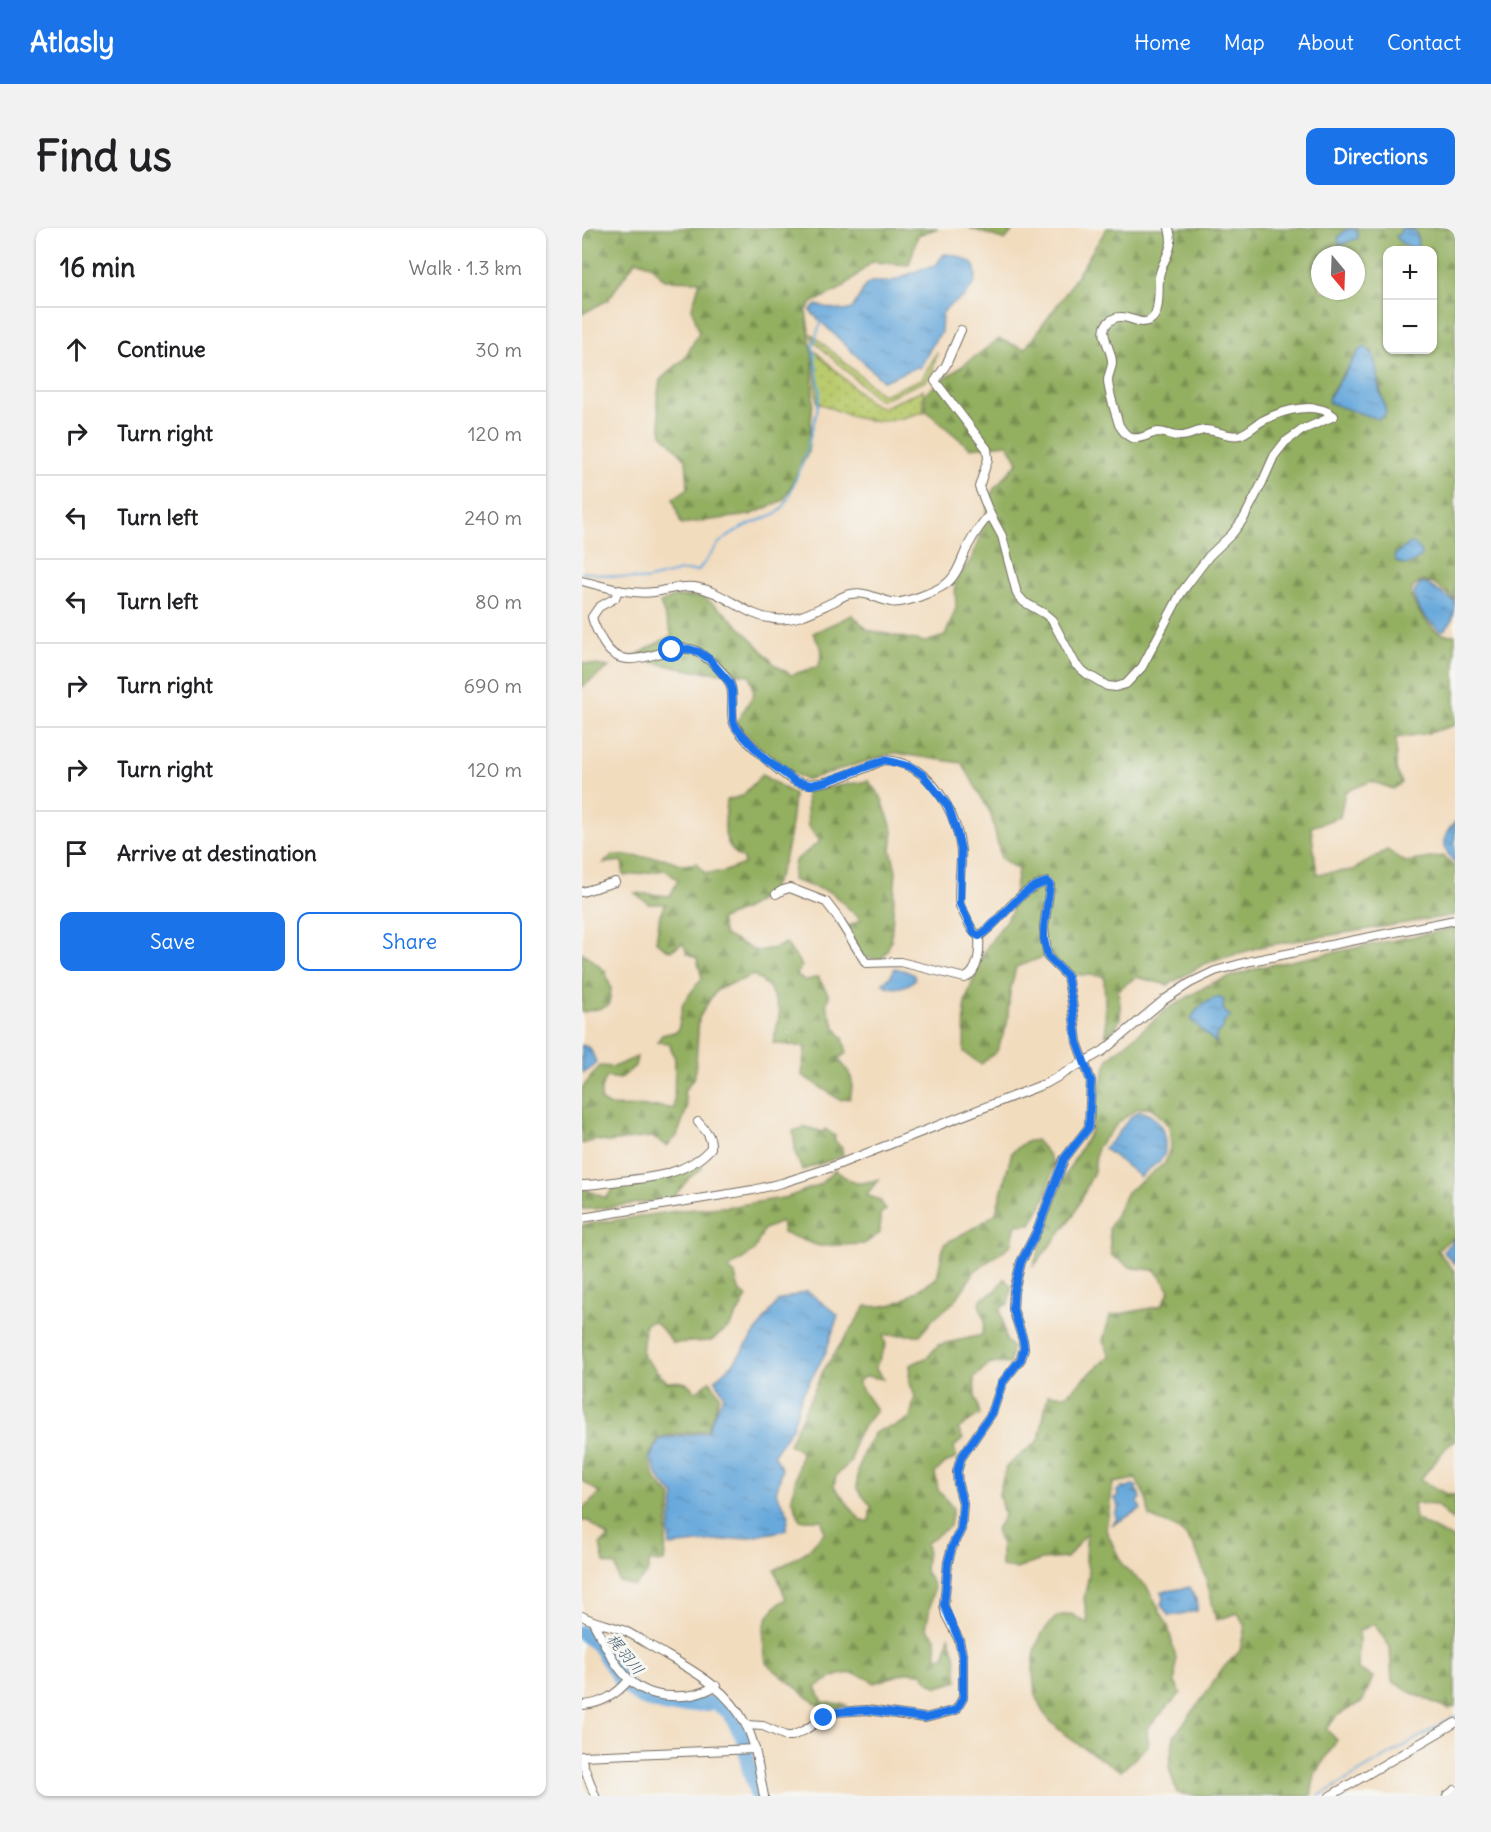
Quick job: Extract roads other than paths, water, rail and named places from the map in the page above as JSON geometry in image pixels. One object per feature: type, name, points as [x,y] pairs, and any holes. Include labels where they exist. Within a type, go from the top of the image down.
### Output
[{"type":"street","points":[[961,330],[946,365],[935,381],[987,449],[988,459],[979,487],[1002,536],[1017,594],[1024,602],[1052,620],[1076,665],[1107,686],[1116,687],[1126,684],[1142,667],[1181,593],[1209,556],[1232,534],[1244,518],[1274,456],[1285,442],[1302,430],[1334,416],[1328,410],[1308,408],[1263,420],[1243,434],[1236,436],[1204,430],[1184,436],[1155,432],[1143,438],[1128,437],[1119,425],[1109,385],[1112,359],[1104,330],[1116,317],[1124,316],[1144,322],[1150,321],[1154,316],[1157,310],[1160,274],[1171,243],[1169,228]]},
{"type":"street","points":[[582,581],[618,590],[652,592],[692,586],[726,597],[747,612],[776,620],[793,619],[805,615],[850,594],[875,596],[898,604],[946,584],[954,575],[978,528],[990,514]]},
{"type":"street","points":[[618,590],[615,598],[599,607],[592,617],[594,627],[607,650],[630,659],[645,658],[672,650],[689,649],[699,652],[709,659],[729,682],[732,690],[733,721],[737,729],[765,759],[796,782],[811,785],[825,782],[885,760],[911,767],[923,775],[948,806],[961,850],[960,904],[974,933],[979,936]]},
{"type":"street","points":[[582,892],[615,882]]},
{"type":"street","points":[[746,1725],[763,1726],[786,1736],[792,1736],[837,1712],[867,1710],[925,1718],[956,1710],[963,1698],[963,1659],[959,1640],[944,1605],[948,1562],[961,1529],[963,1503],[957,1472],[961,1458],[992,1413],[1002,1383],[1021,1359],[1024,1348],[1013,1309],[1014,1291],[1021,1262],[1038,1229],[1064,1159],[1089,1127],[1091,1081],[1077,1042],[1067,976],[1048,957],[1044,927],[1050,885],[1047,882],[1029,890],[979,936]]},
{"type":"street","points":[[777,894],[790,888],[826,902],[866,963],[900,962],[965,978],[974,971],[980,948],[979,936]]},
{"type":"street","points":[[582,1218],[711,1198],[782,1184],[830,1168],[1047,1083],[1103,1051],[1164,1000],[1190,983],[1215,971],[1455,920]]},
{"type":"street","points":[[582,1185],[645,1179],[671,1173],[695,1163],[711,1148],[708,1134],[698,1122]]},
{"type":"street","points":[[582,1616],[593,1622],[626,1631],[716,1686],[746,1725],[764,1796]]},
{"type":"street","points":[[593,1622],[614,1662],[629,1681],[642,1690],[655,1696],[699,1695],[716,1686]]},
{"type":"street","points":[[582,1705],[596,1704],[617,1692],[629,1681]]},
{"type":"street","points":[[1330,1796],[1345,1792],[1455,1723]]},
{"type":"street","points":[[582,1756],[753,1750]]},
{"type":"street","points":[[582,1761],[595,1796]]},
{"type":"street","points":[[1447,1796],[1455,1790]]},
{"type":"water","points":[[1402,228],[1415,231],[1417,246],[1408,246],[1400,242],[1396,236]]},
{"type":"water","points":[[1348,229],[1357,230],[1358,238],[1340,245],[1338,238]]},
{"type":"water","points":[[944,254],[955,255],[971,262],[976,276],[974,284],[964,297],[948,306],[942,314],[941,333],[920,368],[917,367],[883,381],[810,311],[816,305],[844,311],[852,309],[866,285],[871,282],[891,282],[921,269],[932,267]]},
{"type":"water","points":[[1362,348],[1367,348],[1371,352],[1375,362],[1386,413],[1378,419],[1329,403],[1328,399]]},
{"type":"water","points":[[1410,543],[1419,548],[1421,557],[1409,564],[1396,561],[1394,556]]},
{"type":"water","points":[[1425,583],[1455,602],[1450,623],[1441,631],[1423,614],[1414,598],[1414,593],[1420,584]]},
{"type":"water","points":[[1455,822],[1455,864],[1444,843],[1446,834]]},
{"type":"water","points":[[895,968],[914,975],[915,979],[908,985],[899,987],[890,987],[882,983],[891,976]]},
{"type":"water","points":[[1217,997],[1224,1000],[1223,1009],[1231,1016],[1216,1035],[1216,1043],[1191,1020],[1198,1009]]},
{"type":"water","points":[[582,1045],[590,1048],[596,1062],[593,1067],[583,1073],[582,1071]]},
{"type":"water","points":[[1140,1111],[1159,1123],[1165,1146],[1162,1158],[1140,1177],[1104,1148]]},
{"type":"water","points":[[1452,1239],[1455,1239],[1455,1264],[1443,1251]]},
{"type":"water","points":[[807,1291],[838,1315],[826,1352],[801,1397],[793,1426],[774,1454],[782,1470],[776,1493],[789,1515],[786,1530],[746,1538],[670,1546],[669,1532],[675,1496],[660,1480],[650,1458],[660,1439],[708,1432],[724,1395],[715,1379],[733,1364],[778,1301]]},
{"type":"water","points":[[1134,1485],[1137,1487],[1135,1491],[1139,1492],[1141,1499],[1138,1501],[1141,1509],[1112,1525],[1117,1519],[1115,1514],[1118,1509],[1117,1502],[1114,1498],[1118,1497],[1117,1491],[1122,1487],[1126,1489]]},
{"type":"water","points":[[1190,1587],[1197,1602],[1197,1611],[1169,1616],[1161,1604],[1165,1598],[1161,1592]]},
{"type":"waterway","points":[[582,572],[645,580],[681,571],[698,571],[720,542],[741,528],[782,509],[806,453],[817,411],[820,392],[813,346],[822,319]]},
{"type":"waterway","name":"梶羽川","points":[[582,1633],[598,1645],[623,1683],[641,1698],[669,1706],[715,1703],[729,1712],[743,1737],[757,1796]]},
{"type":"waterway","points":[[1319,1796],[1455,1716]]}]
